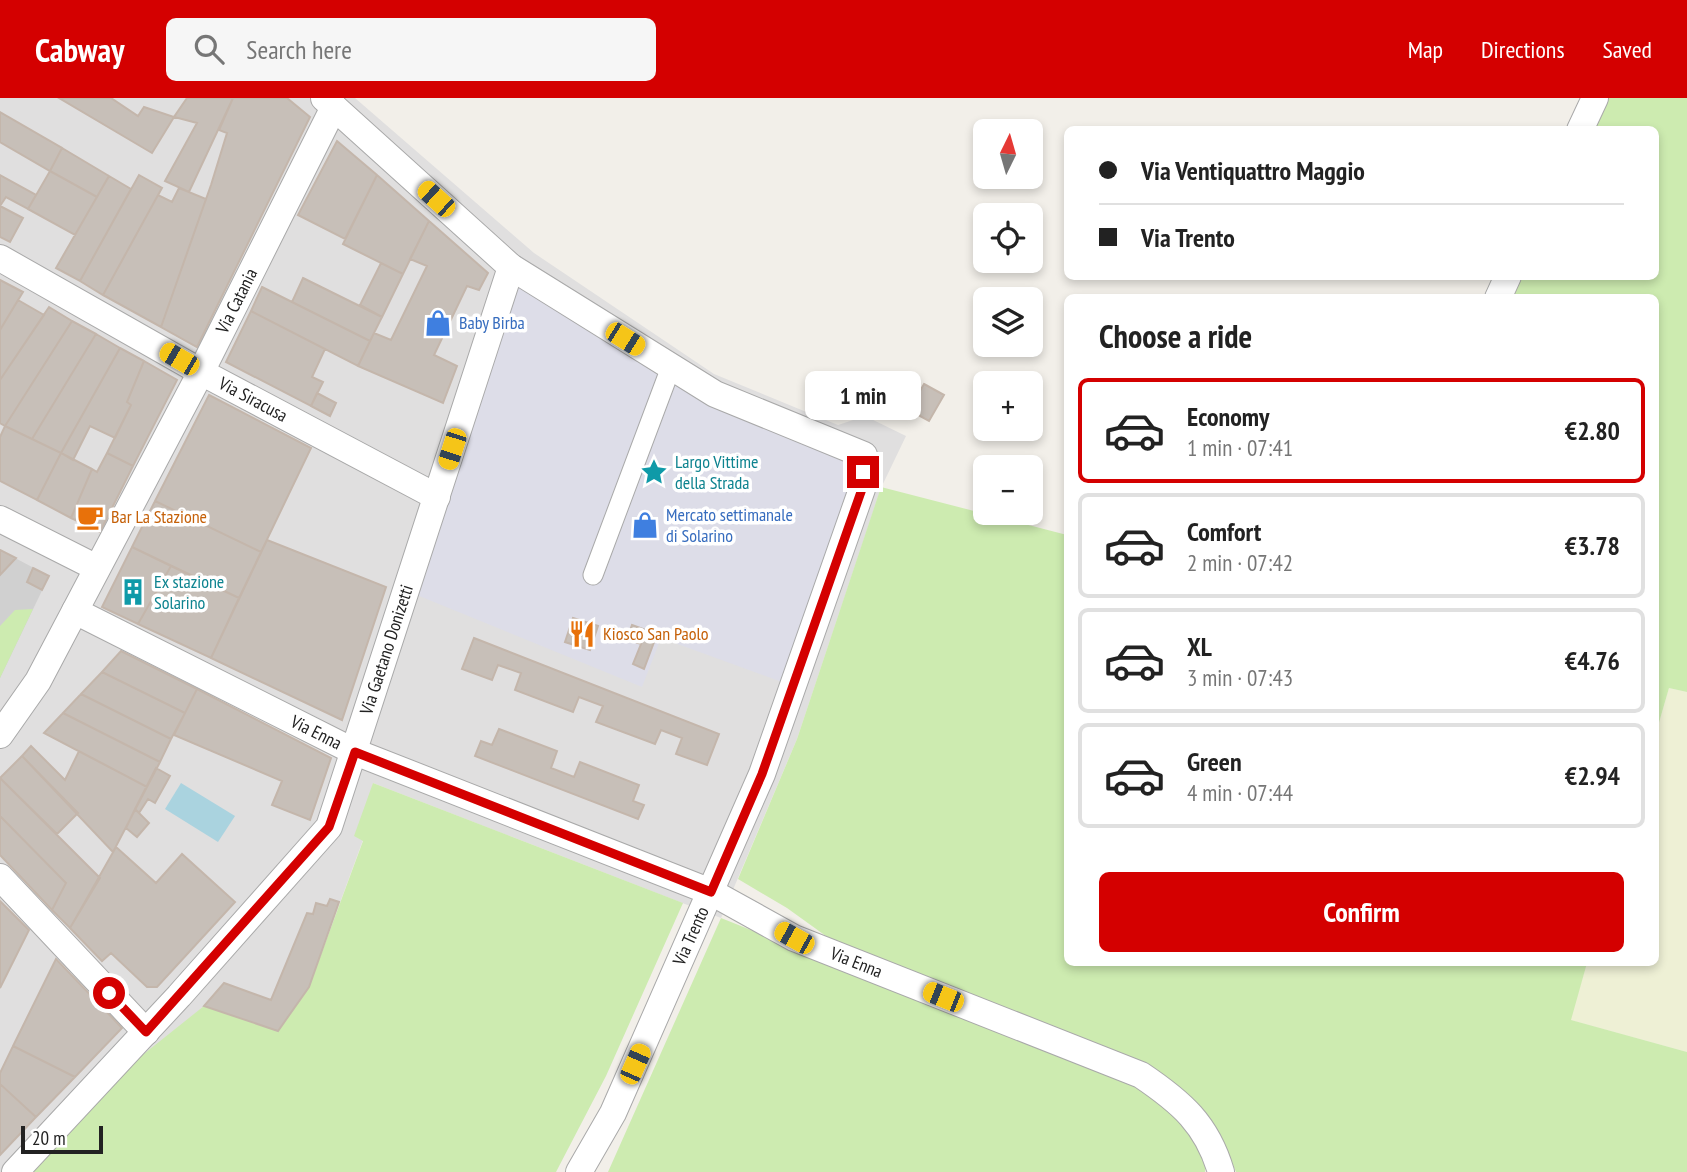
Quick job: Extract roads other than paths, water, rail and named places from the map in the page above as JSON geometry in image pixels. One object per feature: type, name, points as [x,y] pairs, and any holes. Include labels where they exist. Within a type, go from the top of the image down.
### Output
[{"type":"street","points":[[1582,126],[1595,98]]},
{"type":"street","points":[[329,102],[510,267],[671,367],[593,575]]},
{"type":"street","name":"Via Catania","points":[[0,735],[38,681],[201,372],[329,102]]},
{"type":"street","name":"Via Siracusa","points":[[0,258],[201,372],[437,497]]},
{"type":"street","name":"Via Gaetano Donizetti","points":[[15,1172],[146,1032],[329,827],[510,267]]},
{"type":"street","name":"Via Trento","points":[[579,1172],[613,1113],[762,774],[862,489],[864,455],[715,394],[671,367]]},
{"type":"street","points":[[0,519],[97,568]]},
{"type":"street","name":"Via Enna","points":[[75,611],[355,752],[711,892],[794,938],[1141,1075],[1178,1100],[1215,1152],[1221,1172]]},
{"type":"street","points":[[0,877],[146,1032]]},
{"type":"water","points":[[181,783],[235,816],[218,842],[165,809]]},
{"type":"place","name":"Baby Birba","points":[[438,323]]},
{"type":"place","name":"Largo Vittime della Strada","points":[[654,472]]},
{"type":"place","name":"Bar La Stazione","points":[[90,517]]},
{"type":"place","name":"Mercato settimanale di Solarino","points":[[645,525]]},
{"type":"place","name":"Ex stazione Solarino","points":[[133,592]]},
{"type":"place","name":"Kiosco San Paolo","points":[[582,634]]}]
